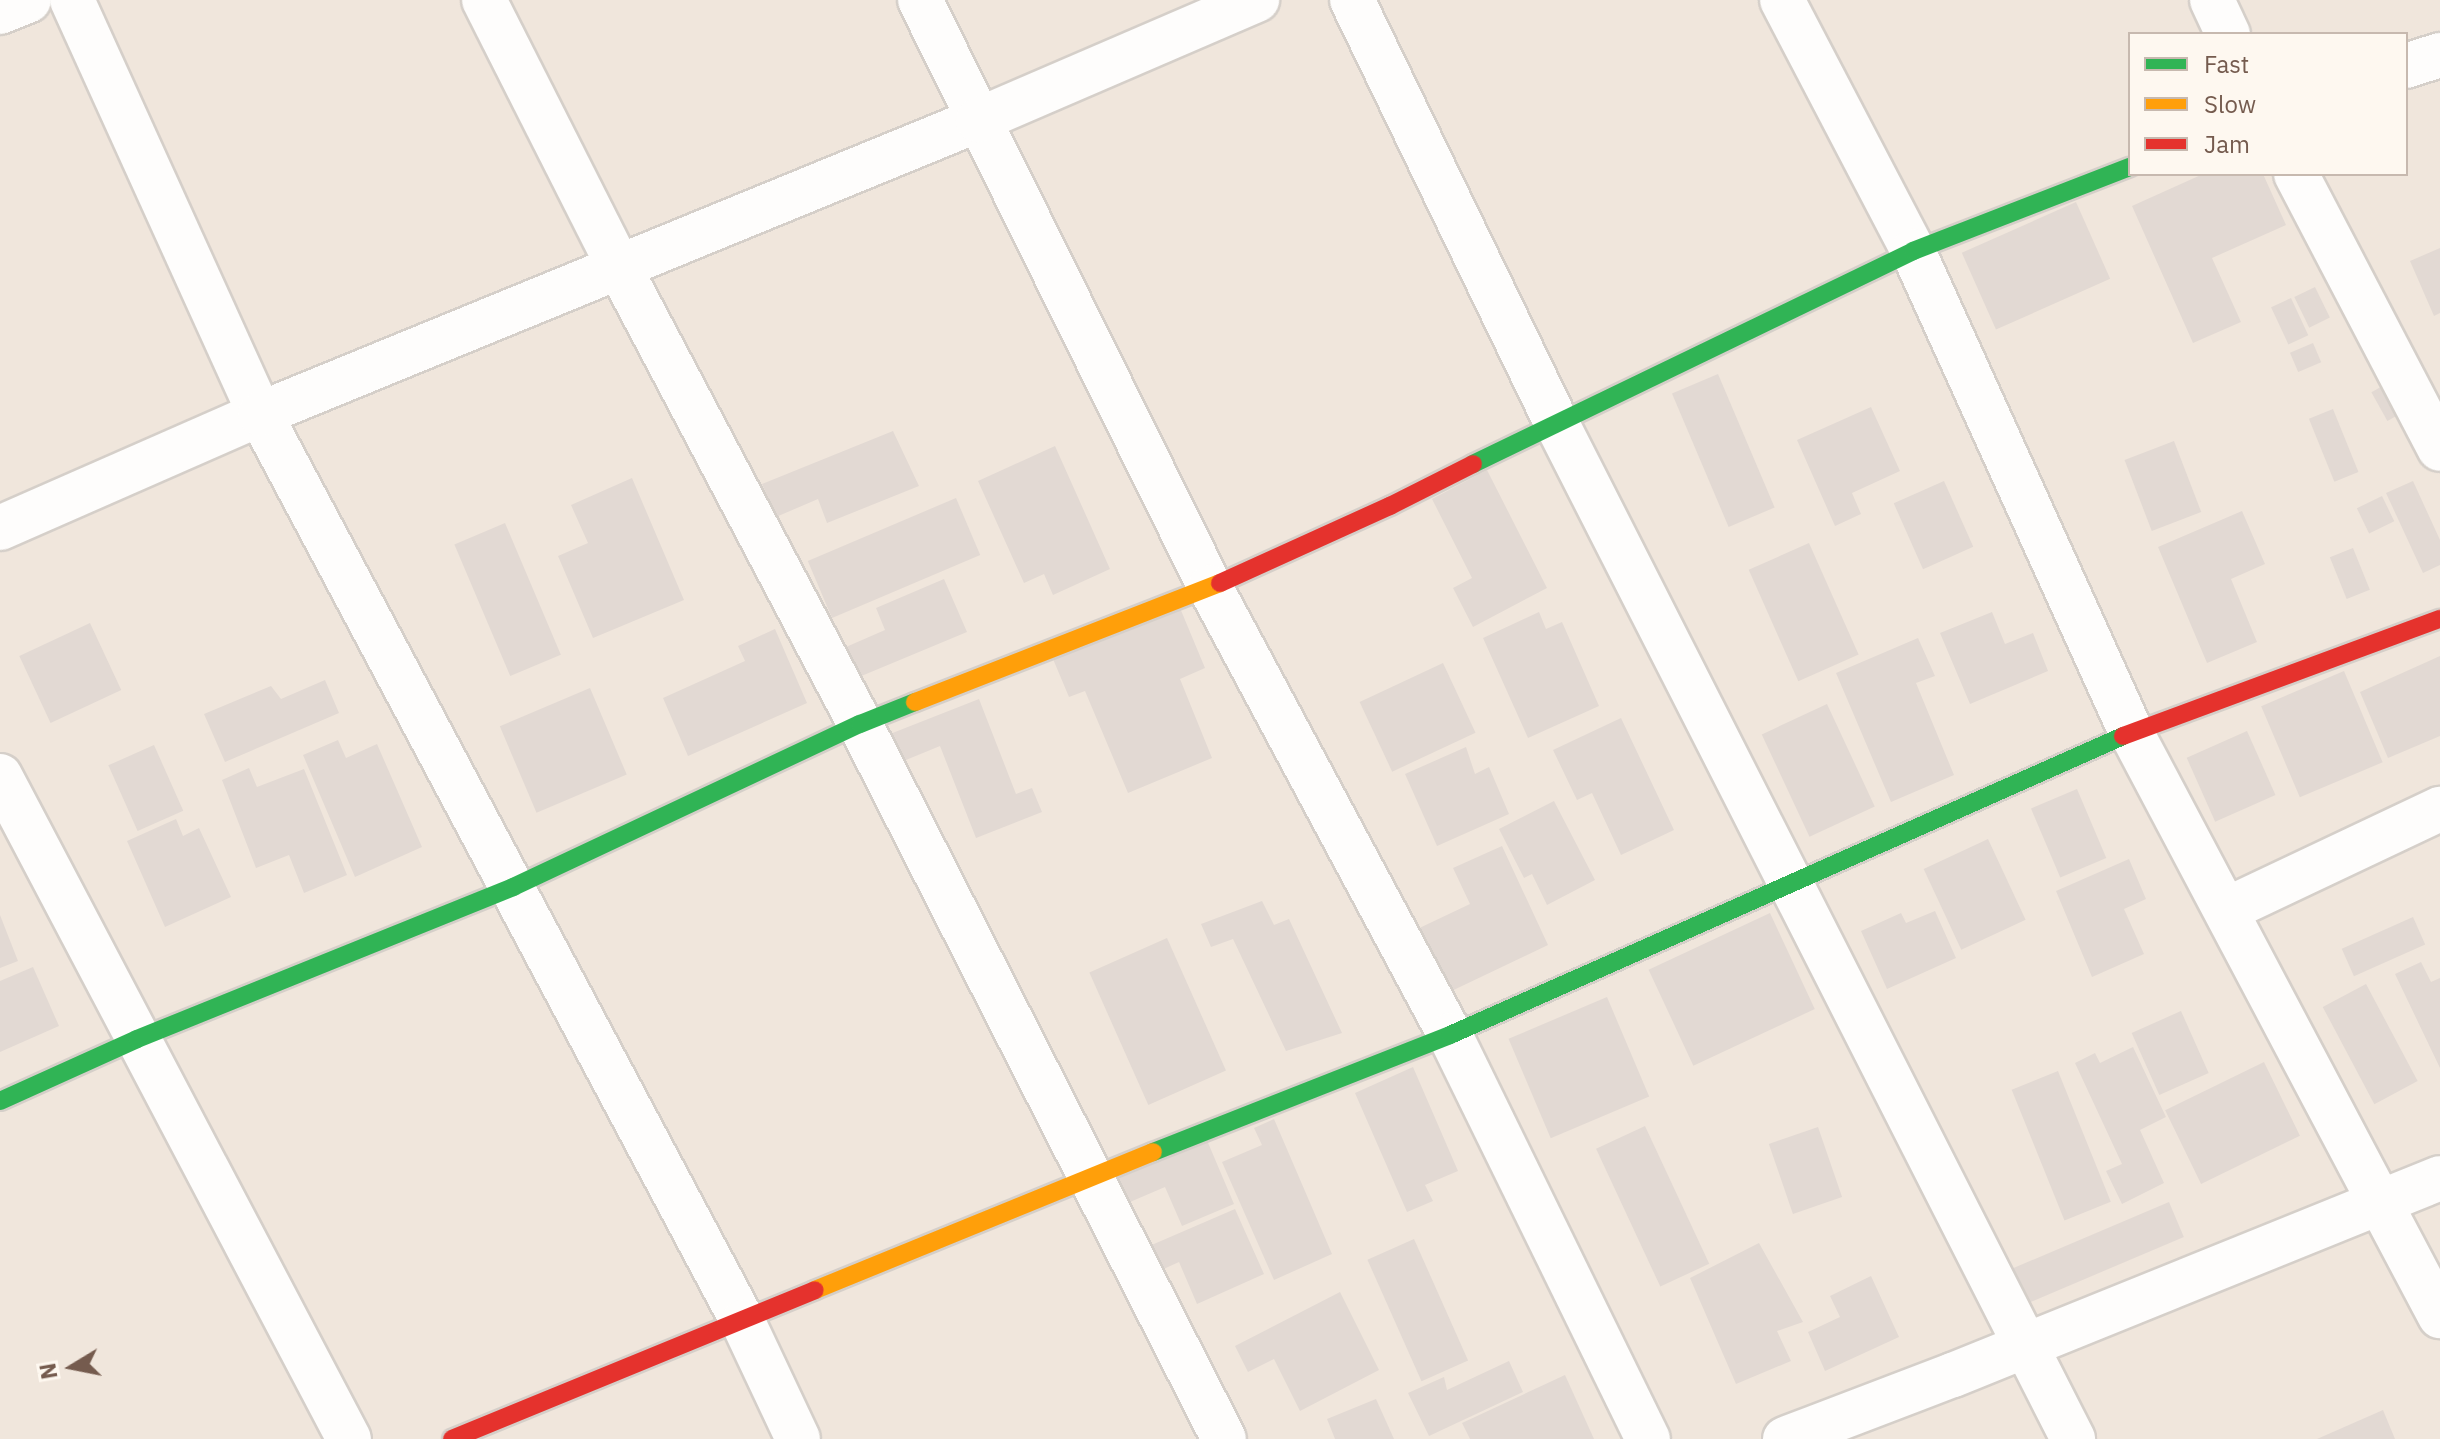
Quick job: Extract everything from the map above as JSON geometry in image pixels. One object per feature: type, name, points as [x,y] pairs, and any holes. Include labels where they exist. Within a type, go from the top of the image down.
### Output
[{"type":"street","points":[[0,12],[29,0]]},
{"type":"street","points":[[72,0],[260,414],[743,1322],[798,1439]]},
{"type":"street","points":[[484,0],[619,267],[860,724],[1224,1439]]},
{"type":"street","points":[[920,0],[1210,587],[1450,1035],[1648,1439]]},
{"type":"street","points":[[0,528],[260,414],[978,120],[1257,0]]},
{"type":"street","points":[[1352,0],[1556,422],[1677,656],[1789,886],[2073,1439]]},
{"type":"street","points":[[1782,0],[1913,251],[2131,732],[2440,1316]]},
{"type":"street","points":[[2212,0],[2227,32]]},
{"type":"street","points":[[2408,65],[2440,55]]},
{"type":"street","points":[[0,1101],[137,1039],[513,887],[860,724],[1210,587],[1390,506],[1556,422],[1913,251],[2128,168]]},
{"type":"street","points":[[2297,176],[2440,449]]},
{"type":"street","points":[[452,1439],[743,1322],[1091,1176],[1450,1035],[2131,732],[2440,619]]},
{"type":"street","points":[[0,776],[349,1439]]},
{"type":"street","points":[[2226,910],[2440,809]]},
{"type":"street","points":[[1785,1439],[2025,1346],[2440,1178]]},
{"type":"shaded area","points":[[0,0],[2440,0],[2440,1439],[0,1439]]},
{"type":"building","points":[[2199,176],[2264,176],[2286,225],[2212,258],[2241,322],[2193,343],[2132,206]]},
{"type":"building","points":[[2076,202],[2110,279],[1996,330],[1962,253]]},
{"type":"building","points":[[2440,248],[2440,313],[2434,316],[2410,261]]},
{"type":"building","points":[[2315,287],[2330,318],[2309,328],[2294,297]]},
{"type":"building","points":[[2291,298],[2308,335],[2288,344],[2271,307]]},
{"type":"building","points":[[2313,343],[2321,362],[2298,372],[2290,353]]},
{"type":"building","points":[[1718,374],[1775,507],[1729,527],[1672,394]]},
{"type":"building","points":[[2388,383],[2404,412],[2387,421],[2371,392]]},
{"type":"building","points":[[1871,407],[1900,471],[1852,493],[1861,514],[1835,526],[1797,440]]},
{"type":"building","points":[[2333,409],[2358,472],[2334,482],[2309,419]]},
{"type":"building","points":[[893,431],[919,486],[827,523],[818,499],[776,517],[762,484]]},
{"type":"building","points":[[2174,441],[2201,512],[2152,531],[2125,460]]},
{"type":"building","points":[[1055,446],[1110,569],[1053,595],[1044,574],[1024,583],[978,481]]},
{"type":"building","points":[[1487,470],[1547,588],[1473,627],[1453,588],[1472,578],[1432,499]]},
{"type":"building","points":[[632,478],[684,600],[593,638],[558,556],[588,543],[571,505]]},
{"type":"building","points":[[1944,481],[1973,547],[1923,569],[1894,503]]},
{"type":"building","points":[[2413,481],[2440,540],[2440,565],[2423,573],[2386,493]]},
{"type":"building","points":[[2382,496],[2394,521],[2369,533],[2357,508]]},
{"type":"building","points":[[956,498],[980,555],[832,618],[808,561]]},
{"type":"building","points":[[2242,511],[2265,564],[2231,579],[2257,642],[2207,663],[2158,547]]},
{"type":"building","points":[[505,523],[561,655],[510,676],[454,544]]},
{"type":"building","points":[[1809,543],[1859,654],[1798,681],[1749,570]]},
{"type":"building","points":[[2353,548],[2370,590],[2347,599],[2330,557]]},
{"type":"building","points":[[944,579],[967,632],[859,677],[846,647],[885,630],[876,608]]},
{"type":"building","points":[[1180,608],[1205,668],[1180,679],[1212,758],[1128,793],[1085,691],[1069,697],[1053,659]]},
{"type":"building","points":[[1539,612],[1546,629],[1562,622],[1599,706],[1528,738],[1483,638]]},
{"type":"building","points":[[1992,612],[2005,644],[2033,633],[2048,671],[1970,704],[1940,633]]},
{"type":"building","points":[[90,623],[121,690],[51,723],[19,656]]},
{"type":"building","points":[[775,629],[807,703],[688,756],[663,698],[745,661],[738,646]]},
{"type":"building","points":[[1918,638],[1935,676],[1916,683],[1954,775],[1891,802],[1836,673]]},
{"type":"building","points":[[2440,656],[2440,736],[2388,758],[2360,692]]},
{"type":"building","points":[[1443,663],[1476,733],[1392,772],[1360,702]]},
{"type":"building","points":[[2344,671],[2383,762],[2300,797],[2261,706]]},
{"type":"building","points":[[325,680],[339,713],[225,762],[204,714],[271,686],[281,699]]},
{"type":"building","points":[[590,688],[627,775],[537,813],[500,726]]},
{"type":"building","points":[[979,699],[1016,794],[1032,788],[1042,812],[976,838],[940,746],[901,762],[890,734]]},
{"type":"building","points":[[1827,704],[1875,806],[1810,837],[1762,734]]},
{"type":"building","points":[[1621,718],[1674,830],[1621,855],[1592,793],[1577,800],[1553,750]]},
{"type":"building","points":[[2247,731],[2275,795],[2215,822],[2187,758]]},
{"type":"building","points":[[338,740],[346,758],[377,744],[422,847],[355,877],[303,755]]},
{"type":"building","points":[[154,745],[183,811],[138,831],[108,765]]},
{"type":"building","points":[[1466,747],[1475,774],[1489,767],[1509,814],[1437,846],[1405,774]]},
{"type":"building","points":[[249,768],[257,787],[304,769],[347,875],[304,893],[289,855],[256,868],[222,780]]},
{"type":"building","points":[[2077,789],[2106,858],[2060,878],[2031,809]]},
{"type":"building","points":[[1554,801],[1595,880],[1547,905],[1532,874],[1524,878],[1499,829]]},
{"type":"building","points":[[176,819],[183,836],[199,828],[231,897],[165,927],[127,841]]},
{"type":"building","points":[[1988,839],[2026,920],[1961,950],[1924,869]]},
{"type":"building","points":[[1502,846],[1548,945],[1441,996],[1411,932],[1470,904],[1453,868]]},
{"type":"building","points":[[2129,859],[2146,899],[2124,909],[2144,954],[2092,977],[2056,891]]},
{"type":"building","points":[[1262,901],[1274,925],[1289,919],[1342,1033],[1286,1051],[1233,939],[1211,947],[1201,924]]},
{"type":"building","points":[[1935,911],[1956,958],[1887,989],[1861,931],[1901,913],[1906,923]]},
{"type":"building","points":[[1770,913],[1815,1009],[1693,1066],[1649,970]]},
{"type":"building","points":[[0,915],[18,961],[0,968]]},
{"type":"building","points":[[2413,917],[2425,944],[2354,976],[2342,949]]},
{"type":"building","points":[[1167,938],[1226,1070],[1148,1105],[1089,973]]},
{"type":"building","points":[[2421,962],[2431,982],[2440,978],[2440,1068],[2395,974]]},
{"type":"building","points":[[33,967],[59,1026],[0,1052],[0,981]]},
{"type":"building","points":[[2366,984],[2418,1081],[2374,1104],[2323,1007]]},
{"type":"building","points":[[1607,997],[1649,1096],[1551,1138],[1509,1039]]},
{"type":"building","points":[[2181,1011],[2209,1073],[2159,1095],[2132,1033]]},
{"type":"building","points":[[2133,1047],[2166,1117],[2140,1130],[2164,1183],[2122,1204],[2106,1171],[2122,1164],[2075,1063],[2095,1053],[2100,1063]]},
{"type":"building","points":[[2264,1062],[2300,1136],[2201,1184],[2165,1110]]},
{"type":"building","points":[[1413,1067],[1458,1171],[1425,1185],[1433,1201],[1407,1212],[1355,1093]]},
{"type":"building","points":[[2058,1071],[2111,1202],[2064,1220],[2012,1090]]},
{"type":"building","points":[[1274,1119],[1332,1254],[1274,1280],[1222,1162],[1262,1145],[1254,1128]]},
{"type":"building","points":[[1645,1126],[1709,1264],[1660,1287],[1596,1149]]},
{"type":"building","points":[[1818,1127],[1842,1197],[1793,1214],[1769,1144]]},
{"type":"building","points":[[1206,1138],[1234,1204],[1182,1226],[1165,1187],[1123,1205],[1112,1178]]},
{"type":"building","points":[[2169,1202],[2184,1237],[2026,1304],[2011,1269]]},
{"type":"building","points":[[1235,1209],[1264,1274],[1197,1304],[1179,1262],[1157,1272],[1147,1247]]},
{"type":"building","points":[[1414,1239],[1468,1361],[1422,1381],[1367,1260]]},
{"type":"building","points":[[1759,1243],[1803,1322],[1777,1331],[1791,1361],[1736,1384],[1690,1278]]},
{"type":"building","points":[[1871,1276],[1899,1337],[1825,1371],[1808,1332],[1840,1317],[1830,1296]]},
{"type":"building","points":[[1340,1292],[1379,1370],[1300,1411],[1274,1359],[1248,1372],[1235,1346]]},
{"type":"building","points":[[1509,1361],[1523,1392],[1429,1436],[1408,1393],[1444,1377],[1447,1390]]},
{"type":"building","points":[[1565,1375],[1594,1439],[1470,1439],[1462,1423]]},
{"type":"building","points":[[1376,1399],[1394,1439],[1335,1439],[1327,1419]]},
{"type":"building","points":[[2383,1410],[2395,1439],[2317,1439]]},
{"type":"traffic: fast","points":[[1473,464],[1913,251],[2128,168]]},
{"type":"traffic: fast","points":[[0,1101],[137,1039],[513,887],[860,724],[915,702]]},
{"type":"traffic: fast","points":[[1153,1152],[1450,1035],[2123,736]]},
{"type":"traffic: slow","points":[[915,702],[1220,583]]},
{"type":"traffic: slow","points":[[815,1290],[1153,1152]]},
{"type":"traffic: jam","points":[[1220,583],[1390,506],[1473,464]]},
{"type":"traffic: jam","points":[[2123,736],[2440,619]]},
{"type":"traffic: jam","points":[[452,1439],[815,1290]]}]
